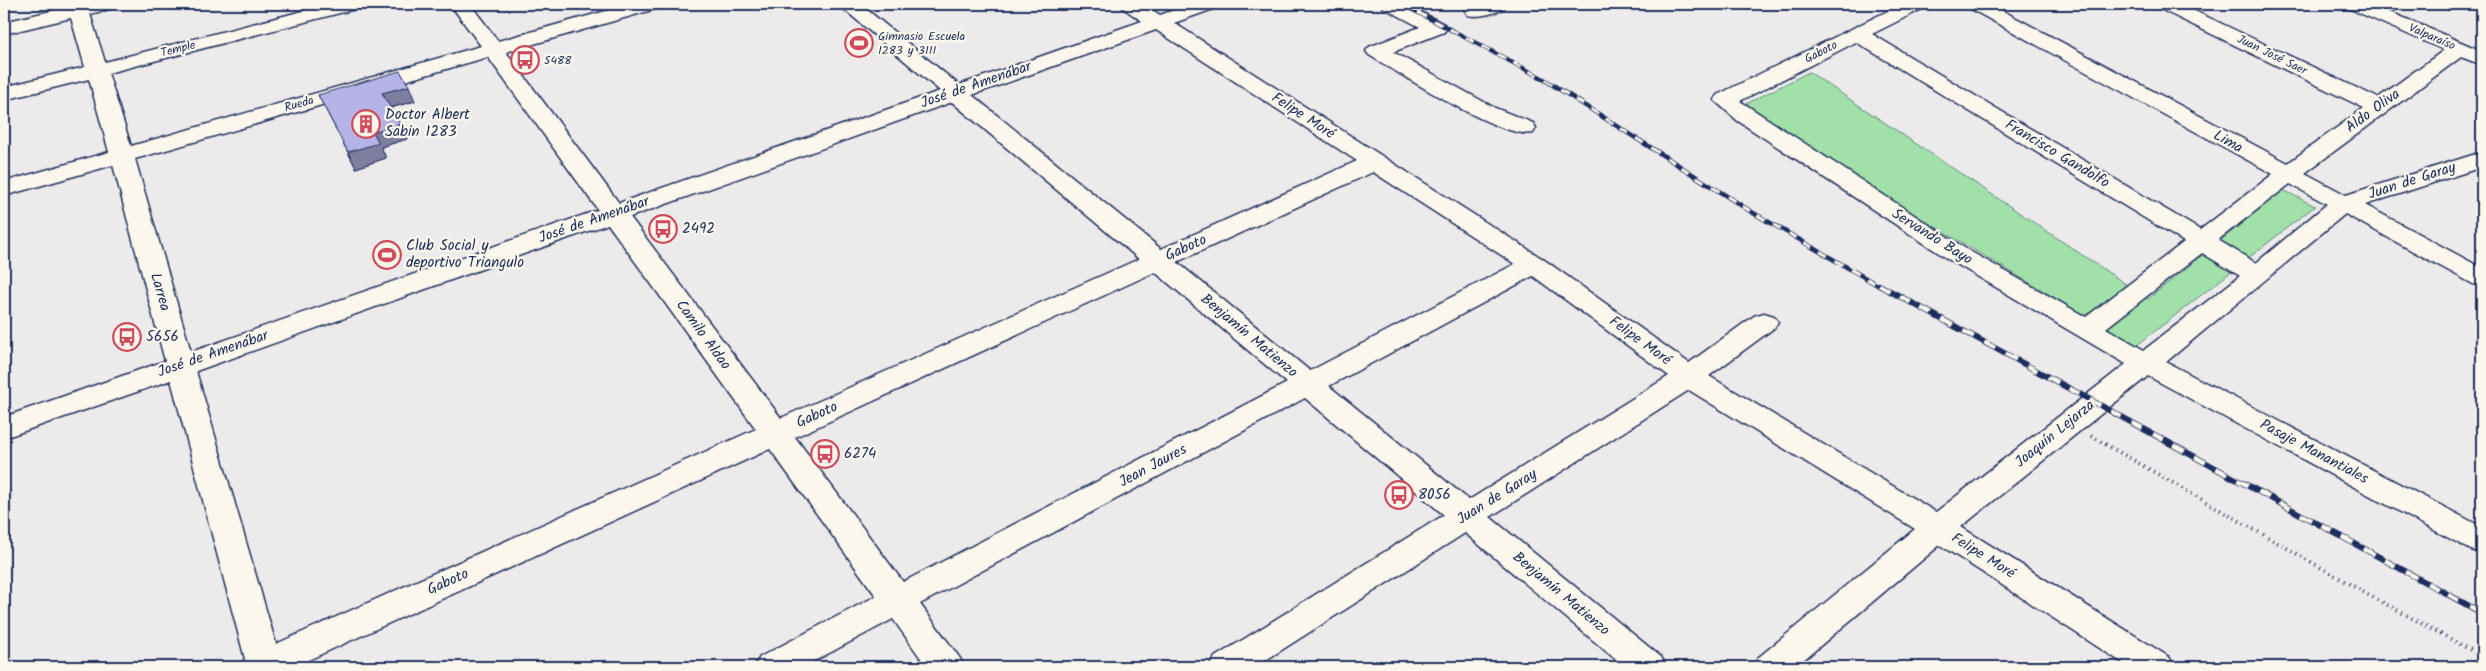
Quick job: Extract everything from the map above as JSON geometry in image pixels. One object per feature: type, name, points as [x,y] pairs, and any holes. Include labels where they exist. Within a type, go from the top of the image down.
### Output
[{"type":"street","points":[[4,28],[78,7],[106,4]]},
{"type":"street","name":"Temple","points":[[4,94],[352,4]]},
{"type":"street","name":"Camilo Aldao","points":[[460,4],[947,667]]},
{"type":"street","name":"Rueda","points":[[4,189],[652,4]]},
{"type":"street","name":"Benjamín Matienzo","points":[[848,4],[1649,667]]},
{"type":"street","name":"Felipe Moré","points":[[1130,4],[1534,265],[1689,377],[1938,528],[2157,667]]},
{"type":"street","name":"José de Amenábar","points":[[4,428],[1210,4]]},
{"type":"street","points":[[1391,4],[1436,28],[1376,51],[1487,113],[1525,128]]},
{"type":"street","points":[[1475,11],[1498,4]]},
{"type":"street","name":"Gaboto","points":[[1725,100],[1917,4]]},
{"type":"street","name":"Lima","points":[[1976,4],[2342,204],[2482,278]]},
{"type":"street","name":"Juan José Saer","points":[[2165,4],[2379,107]]},
{"type":"street","name":"Valparaíso","points":[[2355,4],[2482,59]]},
{"type":"street","name":"Larrea","points":[[78,7],[122,155],[263,666]]},
{"type":"street","name":"Francisco Gandolfo","points":[[1857,34],[2257,275]]},
{"type":"street","name":"Aldo Oliva","points":[[2087,329],[2288,174],[2459,49]]},
{"type":"street","name":"Servando Bayo","points":[[1725,100],[1754,122],[1957,254],[2146,363]]},
{"type":"street","name":"Juan de Garay","points":[[2342,204],[2482,159]]},
{"type":"street","name":"Gaboto","points":[[263,666],[1375,162]]},
{"type":"street","name":"Joaquín Lejarza","points":[[1771,667],[1938,528],[2257,275],[2342,204]]},
{"type":"street","name":"Jean Jaures","points":[[772,667],[1534,265]]},
{"type":"street","name":"Juan de Garay","points":[[1227,667],[1689,377],[1764,322]]},
{"type":"street","name":"Pasaje Manantiales","points":[[2146,363],[2482,541]]},
{"type":"path","points":[[2069,423],[2367,594],[2482,656]]},
{"type":"green space","points":[[1809,72],[2148,299],[2283,190],[2315,206],[2136,346],[1878,193],[1742,106]]},
{"type":"building","name":"Doctor Albert Sabin 1283","points":[[400,71],[409,86],[382,93],[400,124],[373,132],[379,143],[348,152],[318,95]]},
{"type":"railway","points":[[1402,4],[1542,78],[1750,211],[1881,287]]},
{"type":"railway","points":[[1879,285],[2482,613]]},
{"type":"place","name":"Gimnasio Escuela 1283 y 3111","points":[[859,43]]},
{"type":"place","name":"5488","points":[[525,60]]},
{"type":"place","name":"Doctor Albert Sabin 1283","points":[[366,124]]},
{"type":"place","name":"2492","points":[[663,229]]},
{"type":"place","name":"Club Social y deportivo Triangulo","points":[[387,255]]},
{"type":"place","name":"5656","points":[[127,337]]},
{"type":"place","name":"6274","points":[[825,454]]},
{"type":"place","name":"8056","points":[[1399,495]]}]
